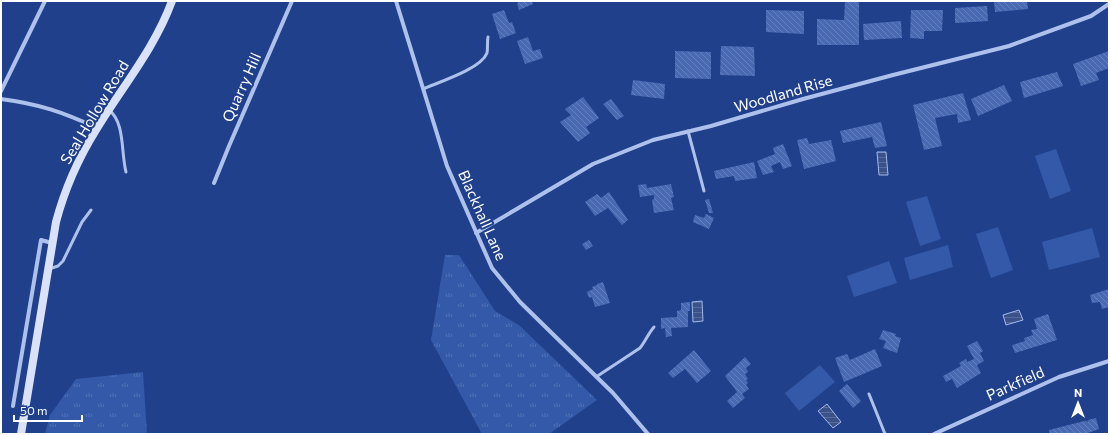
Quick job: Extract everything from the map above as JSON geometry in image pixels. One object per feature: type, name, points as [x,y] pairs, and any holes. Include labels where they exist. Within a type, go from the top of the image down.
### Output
[{"type":"main road","name":"Seal Hollow Road","points":[[21,434],[56,222],[65,191],[77,164],[97,128],[110,110],[158,33],[172,1]]},
{"type":"street","points":[[1,91],[45,1]]},
{"type":"street","name":"Quarry Hill","points":[[214,183],[292,1]]},
{"type":"street","name":"Blackhall Lane","points":[[396,1],[447,166],[492,268],[520,302],[613,393],[648,434]]},
{"type":"street","name":"Woodland Rise","points":[[476,233],[593,164],[653,140],[893,75],[1009,46],[1091,16],[1109,4]]},
{"type":"street","points":[[1,99],[39,105],[66,114],[97,128]]},
{"type":"street","points":[[13,406],[41,240],[53,243]]},
{"type":"street","points":[[26,330],[38,331]]},
{"type":"street","name":"Parkfield","points":[[934,434],[1059,377],[1109,361]]},
{"type":"lane","points":[[423,89],[473,67],[483,60],[487,52],[488,37]]},
{"type":"lane","points":[[110,110],[118,122],[121,132],[123,159],[126,172]]},
{"type":"lane","points":[[688,131],[704,191]]},
{"type":"lane","points":[[49,269],[58,266],[63,261],[82,222],[90,210]]},
{"type":"lane","points":[[596,377],[640,348],[654,327]]},
{"type":"lane","points":[[869,394],[885,434]]},
{"type":"green space","points":[[1056,149],[1071,191],[1050,199],[1035,156]]},
{"type":"green space","points":[[927,196],[941,239],[920,246],[906,202]]},
{"type":"green space","points":[[998,227],[1013,270],[991,278],[976,234]]},
{"type":"green space","points":[[1092,228],[1100,257],[1049,270],[1042,242]]},
{"type":"green space","points":[[948,245],[953,267],[910,280],[904,258]]},
{"type":"green space","points":[[445,255],[459,255],[495,311],[520,326],[597,400],[549,434],[482,434],[431,340]]},
{"type":"green space","points":[[889,261],[897,283],[854,297],[847,276]]},
{"type":"green space","points":[[820,365],[835,382],[799,411],[785,393]]},
{"type":"green space","points":[[143,372],[147,434],[45,434],[50,415],[76,379]]},
{"type":"shaded area","points":[[877,152],[886,152],[888,175],[879,175]]},
{"type":"shaded area","points":[[702,301],[703,321],[693,322],[692,302]]},
{"type":"shaded area","points":[[1019,310],[1023,320],[1006,325],[1003,315]]},
{"type":"shaded area","points":[[827,404],[841,422],[833,428],[818,411]]},
{"type":"building","points":[[521,1],[531,1],[533,4],[519,10],[517,3]]},
{"type":"building","points":[[845,1],[859,1],[859,45],[817,45],[817,19],[844,20]]},
{"type":"building","points":[[994,1],[1027,1],[1028,9],[995,12]]},
{"type":"building","points":[[987,6],[988,21],[955,23],[955,8]]},
{"type":"building","points":[[504,10],[509,23],[512,22],[516,33],[500,39],[492,14]]},
{"type":"building","points":[[766,10],[804,11],[804,34],[766,32]]},
{"type":"building","points":[[911,10],[943,10],[942,31],[924,31],[924,39],[910,38]]},
{"type":"building","points":[[901,21],[902,38],[864,40],[863,24]]},
{"type":"building","points":[[528,37],[533,51],[540,49],[543,58],[525,64],[517,41]]},
{"type":"building","points":[[721,46],[754,47],[755,76],[720,75]]},
{"type":"building","points":[[675,51],[711,52],[711,79],[675,78]]},
{"type":"building","points":[[1109,51],[1109,68],[1096,73],[1099,80],[1081,86],[1073,64]]},
{"type":"building","points":[[1057,72],[1063,86],[1024,98],[1020,82]]},
{"type":"building","points":[[633,80],[665,84],[664,99],[631,95]]},
{"type":"building","points":[[1004,85],[1012,101],[978,116],[971,99]]},
{"type":"building","points":[[963,93],[971,120],[958,123],[957,114],[935,118],[942,146],[924,150],[913,105]]},
{"type":"building","points":[[583,97],[599,118],[586,127],[590,133],[578,142],[560,122],[571,115],[565,109]]},
{"type":"building","points":[[611,99],[624,116],[617,120],[603,104]]},
{"type":"building","points":[[881,122],[887,146],[875,148],[872,137],[843,143],[840,131]]},
{"type":"building","points":[[807,138],[809,144],[831,140],[836,161],[804,169],[797,140]]},
{"type":"building","points":[[783,144],[792,166],[783,169],[780,162],[771,166],[774,172],[763,175],[757,161],[775,154],[773,148]]},
{"type":"building","points":[[754,162],[757,178],[735,181],[734,176],[716,179],[714,171]]},
{"type":"building","points":[[646,184],[647,188],[671,184],[674,197],[671,198],[674,210],[654,213],[652,200],[654,199],[654,195],[640,197],[638,185]]},
{"type":"building","points":[[609,192],[628,220],[622,225],[608,208],[595,216],[585,202],[597,194],[601,198]]},
{"type":"building","points":[[709,199],[713,213],[709,213],[705,200]]},
{"type":"building","points":[[706,214],[714,218],[709,229],[693,222],[695,215],[704,218]]},
{"type":"building","points":[[589,240],[593,246],[586,250],[582,244]]},
{"type":"building","points":[[603,282],[610,303],[595,307],[592,297],[589,298],[587,292],[593,289],[592,287]]},
{"type":"building","points":[[1109,289],[1109,307],[1102,309],[1100,302],[1092,303],[1090,295]]},
{"type":"building","points":[[690,302],[690,311],[688,311],[688,327],[671,328],[672,336],[666,337],[665,328],[661,329],[661,318],[677,317],[677,311],[681,310],[681,303]]},
{"type":"building","points":[[1048,314],[1057,340],[1015,353],[1012,345],[1025,341],[1024,338],[1033,335],[1031,330],[1037,329],[1034,319]]},
{"type":"building","points":[[883,330],[896,334],[895,336],[901,338],[897,353],[883,348],[886,341],[879,339]]},
{"type":"building","points":[[977,341],[983,351],[980,353],[984,361],[977,365],[981,373],[957,388],[952,379],[946,382],[943,376],[961,366],[959,363],[966,359],[967,362],[974,359],[967,346]]},
{"type":"building","points":[[875,349],[882,366],[844,382],[835,358],[847,354],[850,360]]},
{"type":"building","points":[[694,350],[711,371],[697,383],[685,369],[673,378],[668,373]]},
{"type":"building","points":[[745,357],[751,364],[746,368],[748,372],[745,374],[748,379],[746,380],[748,383],[746,385],[749,389],[742,394],[745,398],[733,408],[727,401],[737,392],[725,376]]},
{"type":"building","points":[[847,384],[861,401],[853,408],[839,391]]},
{"type":"building","points":[[1096,418],[1099,429],[1085,434],[1050,434],[1049,430]]}]
